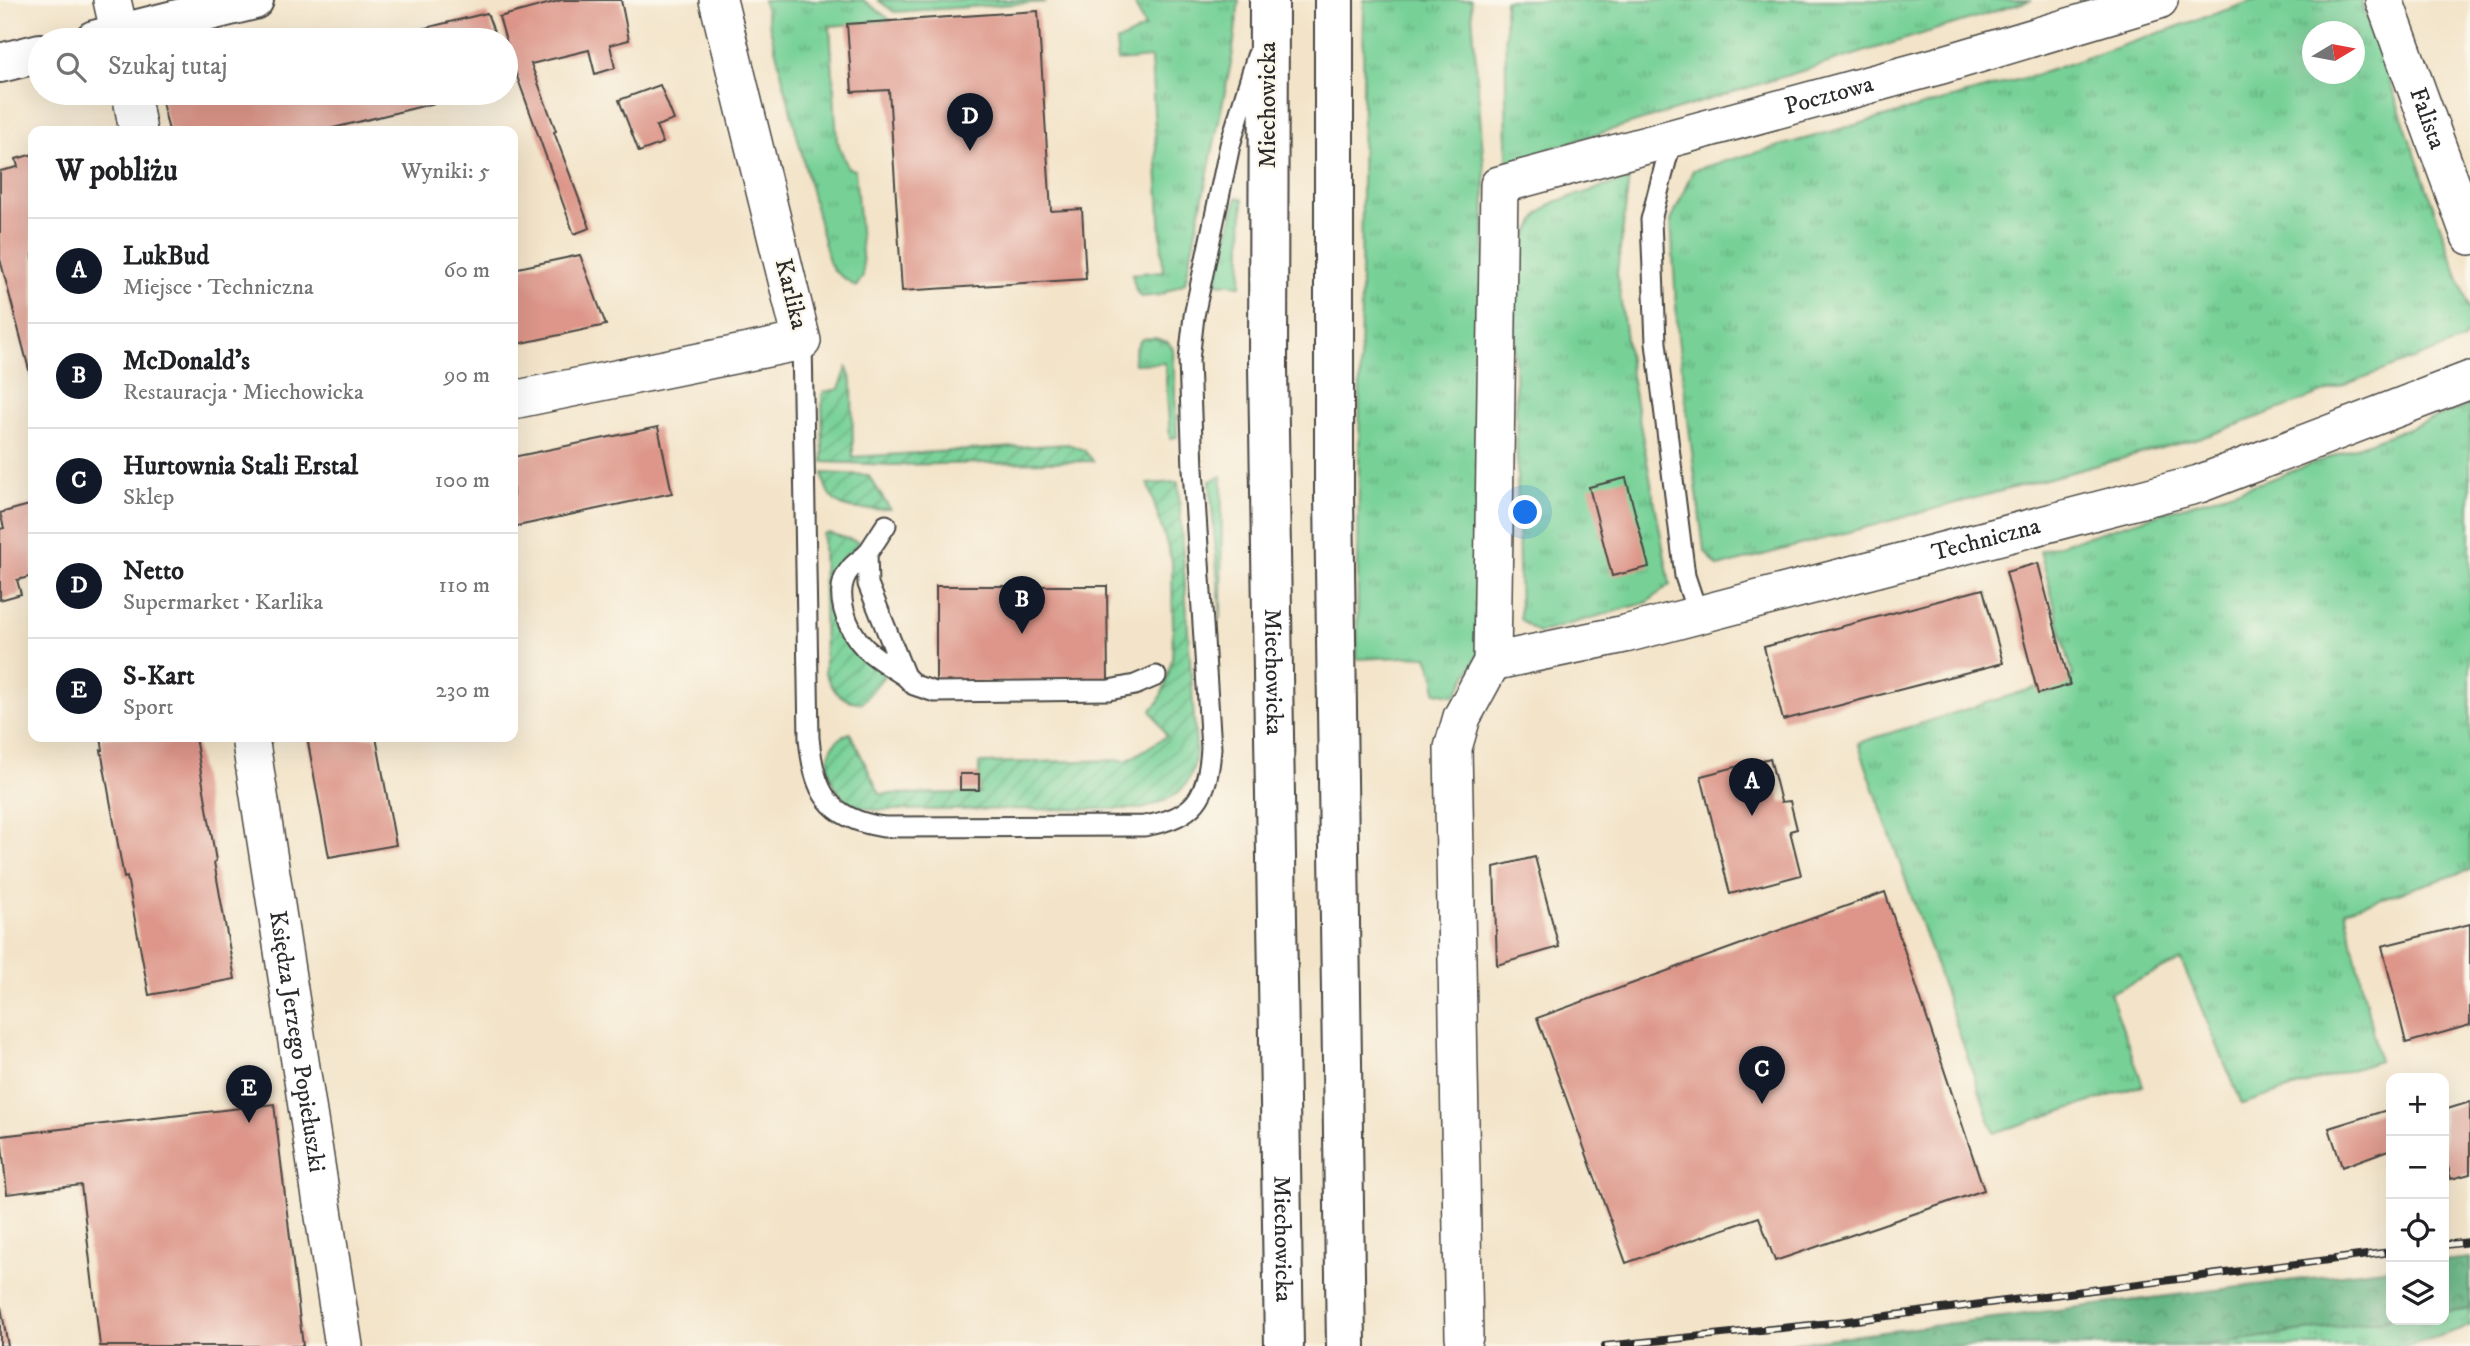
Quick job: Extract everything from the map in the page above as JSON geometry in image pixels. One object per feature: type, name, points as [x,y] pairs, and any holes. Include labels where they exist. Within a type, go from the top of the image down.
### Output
[{"type":"main road","points":[[117,28],[254,0]]},
{"type":"main road","name":"Miechowicka","points":[[1269,0],[1268,367],[1284,1345]]},
{"type":"main road","points":[[1335,0],[1334,496],[1346,1332]]},
{"type":"main road","points":[[0,63],[28,56]]},
{"type":"street","name":"Karlika","points":[[518,399],[802,341],[718,0]]},
{"type":"street","name":"Pocztowa","points":[[1492,662],[1499,186],[1938,66],[2159,0]]},
{"type":"street","name":"Falista","points":[[2384,0],[2470,236]]},
{"type":"street","points":[[133,105],[137,126]]},
{"type":"street","name":"Techniczna","points":[[1492,662],[1625,634],[2199,484],[2470,380]]},
{"type":"street","points":[[1464,1337],[1453,748],[1462,717],[1492,662]]},
{"type":"street","name":"Księdza Jerzego Popiełuszki","points":[[251,742],[344,1346]]},
{"type":"lane","points":[[802,341],[808,702],[812,767],[821,790],[837,811],[862,824],[884,827],[1144,826],[1183,815],[1197,803],[1206,787],[1211,748],[1193,469],[1189,360],[1194,316],[1230,145],[1261,42],[1269,0]]},
{"type":"lane","points":[[1672,138],[1651,220],[1656,343],[1685,576],[1698,615]]},
{"type":"lane","points":[[886,525],[867,554],[849,570],[842,585],[842,606],[849,625],[864,647],[914,685],[935,692],[1109,690],[1135,685],[1156,676]]},
{"type":"lane","points":[[867,554],[866,572],[870,591],[905,677]]},
{"type":"green space","points":[[763,0],[863,0],[892,21],[830,26],[837,141],[848,168],[855,170],[863,267],[863,276],[856,287],[834,271],[829,262]]},
{"type":"green space","points":[[878,0],[1044,0],[1045,2],[894,12]]},
{"type":"green space","points":[[1133,0],[1239,0],[1232,58],[1185,283],[1160,295],[1141,297],[1136,291],[1132,274],[1163,271],[1151,58],[1118,61],[1116,42],[1145,28]]},
{"type":"green space","points":[[1364,0],[1471,0],[1485,179],[1481,649],[1456,696],[1435,692],[1435,679],[1427,656],[1357,659]]},
{"type":"green space","points":[[1505,0],[2032,0],[1507,162]]},
{"type":"green space","points":[[2255,0],[2361,0],[2470,311],[2470,332],[2462,341],[2210,435],[1718,567],[1704,550],[1678,338],[1671,221],[1693,170],[2042,73]]},
{"type":"green space","points":[[1629,179],[1617,273],[1631,376],[1670,584],[1648,602],[1538,633],[1520,619],[1513,261],[1539,214],[1555,202]]},
{"type":"green space","points":[[1237,197],[1243,199],[1241,285],[1216,283]]},
{"type":"green space","points":[[1155,338],[1168,342],[1173,349],[1177,437],[1170,438],[1165,363],[1134,364],[1135,351],[1142,339]]},
{"type":"green space","points":[[847,368],[852,382],[853,457],[1068,444],[1084,450],[1093,461],[892,465],[823,462],[822,395],[824,392],[839,389]]},
{"type":"green space","points":[[2470,405],[2470,870],[2345,910],[2379,1061],[2242,1104],[2181,960],[2110,993],[2143,1085],[1994,1133],[1858,743],[2073,676],[2040,551],[2266,481]]},
{"type":"green space","points":[[823,473],[868,475],[890,509],[856,509],[838,503],[826,487]]},
{"type":"green space","points":[[1222,476],[1221,619],[1210,481]]},
{"type":"green space","points":[[1178,482],[1196,747],[1192,772],[1182,789],[1165,801],[1141,809],[876,810],[852,804],[841,795],[830,776],[829,755],[840,738],[850,733],[880,794],[979,793],[979,763],[1128,760],[1167,736],[1151,710],[1158,703],[1165,686],[1172,659],[1172,561],[1148,484]]},
{"type":"green space","points":[[829,533],[859,542],[860,545],[843,563],[834,580],[832,597],[835,614],[843,630],[869,661],[885,675],[862,703],[839,694],[825,673],[823,534]]},
{"type":"green space","points":[[2470,1258],[2470,1308],[2449,1311],[2449,1260]]},
{"type":"green space","points":[[2386,1269],[2386,1320],[2198,1346],[1771,1346]]},
{"type":"green space","points":[[2470,1308],[2470,1326],[2408,1346],[2198,1346],[2386,1320],[2386,1325],[2449,1325],[2449,1311]]},
{"type":"building","points":[[562,0],[621,0],[629,40],[610,45],[615,68],[595,74],[589,50],[531,64],[590,228],[574,234],[518,79],[518,28],[502,28],[499,17]]},
{"type":"building","points":[[1038,11],[1051,211],[1082,209],[1086,279],[902,291],[889,90],[852,92],[847,24]]},
{"type":"building","points":[[487,13],[493,28],[425,28]]},
{"type":"building","points":[[660,85],[674,120],[656,126],[663,143],[639,152],[619,100]]},
{"type":"building","points":[[163,105],[427,105],[341,126],[168,126]]},
{"type":"building","points":[[28,155],[28,366],[0,259],[0,171],[18,167],[16,159]]},
{"type":"building","points":[[580,255],[606,325],[518,344],[518,268]]},
{"type":"building","points":[[658,427],[672,493],[518,526],[518,456]]},
{"type":"building","points":[[1626,478],[1649,567],[1612,576],[1589,487]]},
{"type":"building","points":[[28,505],[28,577],[17,580],[21,594],[0,600],[0,529],[4,528],[0,513]]},
{"type":"building","points":[[2038,563],[2070,685],[2038,694],[2006,572]]},
{"type":"building","points":[[936,586],[1107,586],[1108,682],[936,682]]},
{"type":"building","points":[[1983,589],[2003,663],[1783,720],[1764,647]]},
{"type":"building","points":[[102,742],[196,742],[235,979],[149,995],[127,877],[124,878]]},
{"type":"building","points":[[308,742],[377,742],[396,845],[329,857]]},
{"type":"building","points":[[1770,758],[1781,802],[1790,801],[1797,829],[1790,831],[1801,875],[1730,894],[1701,776]]},
{"type":"building","points":[[960,774],[979,774],[979,790],[960,790]]},
{"type":"building","points":[[1535,857],[1559,947],[1497,965],[1494,867]]},
{"type":"building","points":[[1885,892],[1984,1190],[1775,1261],[1759,1217],[1626,1263],[1537,1018]]},
{"type":"building","points":[[2470,924],[2470,1025],[2406,1043],[2382,946]]},
{"type":"building","points":[[2470,1102],[2470,1174],[2451,1179],[2449,1170],[2449,1108]]},
{"type":"building","points":[[274,1104],[303,1346],[100,1346],[81,1185],[7,1194],[1,1136]]},
{"type":"building","points":[[2386,1110],[2386,1151],[2342,1167],[2329,1128]]},
{"type":"building","points":[[1,1307],[8,1346],[0,1346]]},
{"type":"railway","points":[[2449,1244],[2470,1242]]},
{"type":"railway","points":[[1605,1346],[1840,1322],[2386,1253]]},
{"type":"place","name":"Netto","points":[[970,151]]},
{"type":"place","name":"McDonald's","points":[[1022,634]]},
{"type":"place","name":"LukBud","points":[[1752,816]]},
{"type":"place","name":"Hurtownia Stali Erstal","points":[[1762,1104]]},
{"type":"place","name":"S-Kart","points":[[249,1123]]}]
